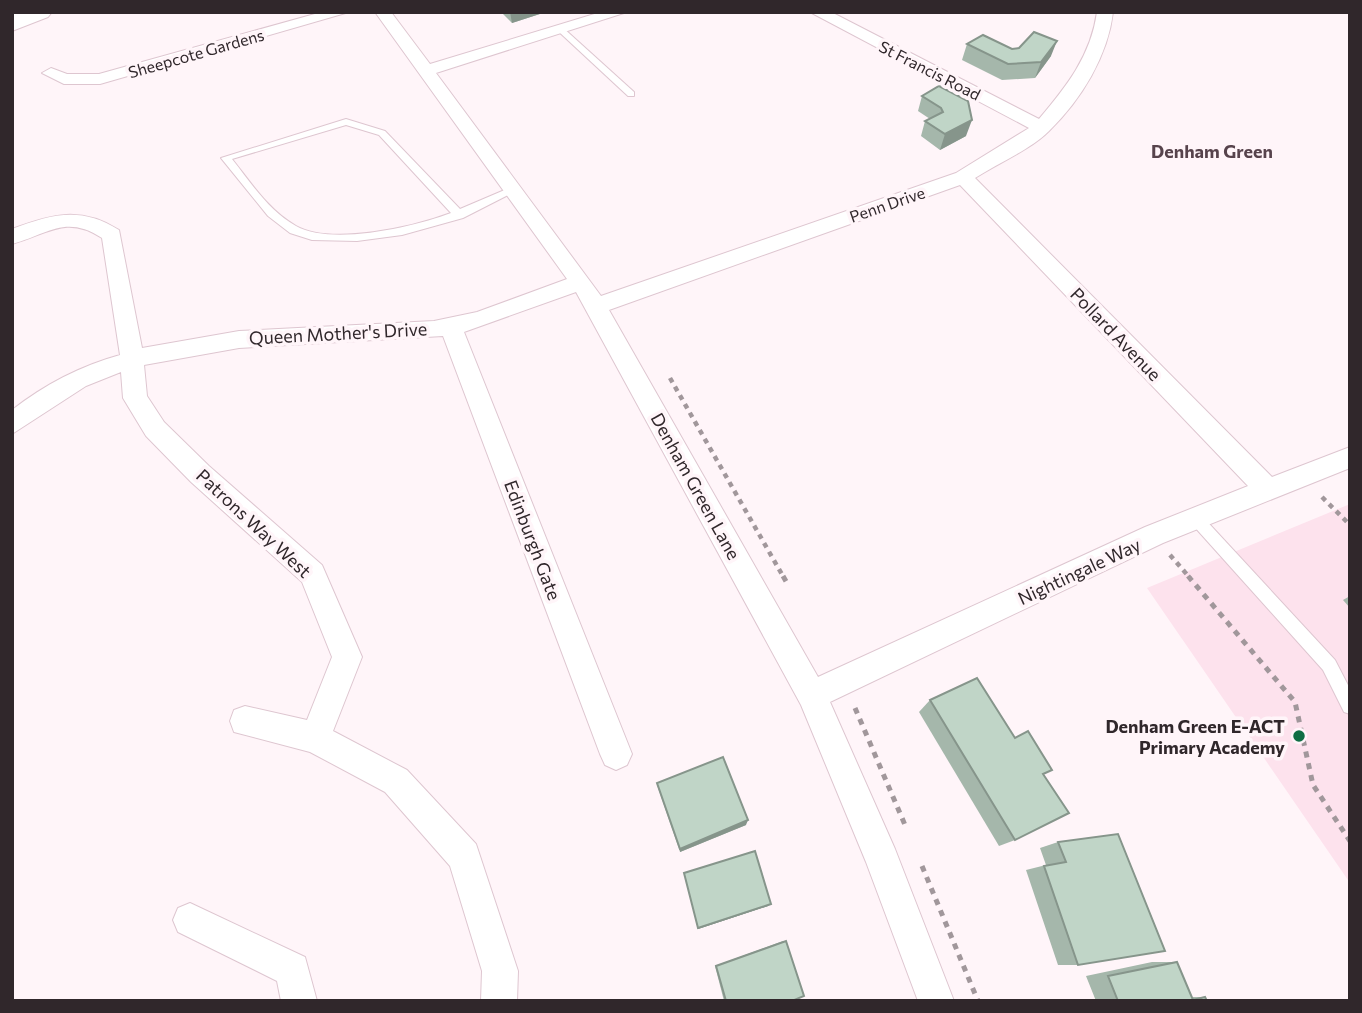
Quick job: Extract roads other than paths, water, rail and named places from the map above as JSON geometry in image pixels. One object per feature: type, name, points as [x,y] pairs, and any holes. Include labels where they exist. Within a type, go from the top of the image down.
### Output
[{"type":"main road","points":[[12,24],[40,12]]},
{"type":"street","name":"Sheepcote Gardens","points":[[51,73],[64,79],[100,79],[341,12]]},
{"type":"street","name":"Denham Green Lane","points":[[383,12],[428,71],[511,191],[582,282],[596,306],[812,695],[883,861],[936,1001]]},
{"type":"street","points":[[428,71],[620,12]]},
{"type":"street","name":"St Francis Road","points":[[818,12],[1042,128]]},
{"type":"street","name":"Penn Drive","points":[[596,306],[963,177],[1042,128],[1084,76],[1104,27],[1105,12]]},
{"type":"street","name":"Pollard Avenue","points":[[963,177],[1268,490]]},
{"type":"street","name":"Patrons Way West","points":[[12,237],[59,219],[92,219],[112,235],[132,360],[135,398],[155,429],[200,474],[312,574],[347,657],[315,738]]},
{"type":"street","name":"Queen Mother's Drive","points":[[12,424],[25,411],[68,384],[132,360],[222,340],[387,333],[451,327],[582,282]]},
{"type":"street","name":"Edinburgh Gate","points":[[451,327],[616,754]]},
{"type":"street","name":"Nightingale Way","points":[[812,695],[1154,536],[1350,457]]},
{"type":"street","points":[[245,721],[315,738],[396,781],[464,856],[500,971],[499,1001]]},
{"type":"street","points":[[191,920],[292,971],[299,1001]]},
{"type":"lane","points":[[561,29],[631,94]]},
{"type":"lane","points":[[459,215],[382,133],[346,122],[226,158],[268,211],[305,235],[361,239],[415,229],[459,215],[511,191]]},
{"type":"lane","points":[[1196,519],[1329,665],[1350,706]]},
{"type":"place","name":"Denham Green E-ACT Primary Academy","points":[[1299,736]]},
{"type":"district","name":"Denham Green","points":[[1212,151]]}]
